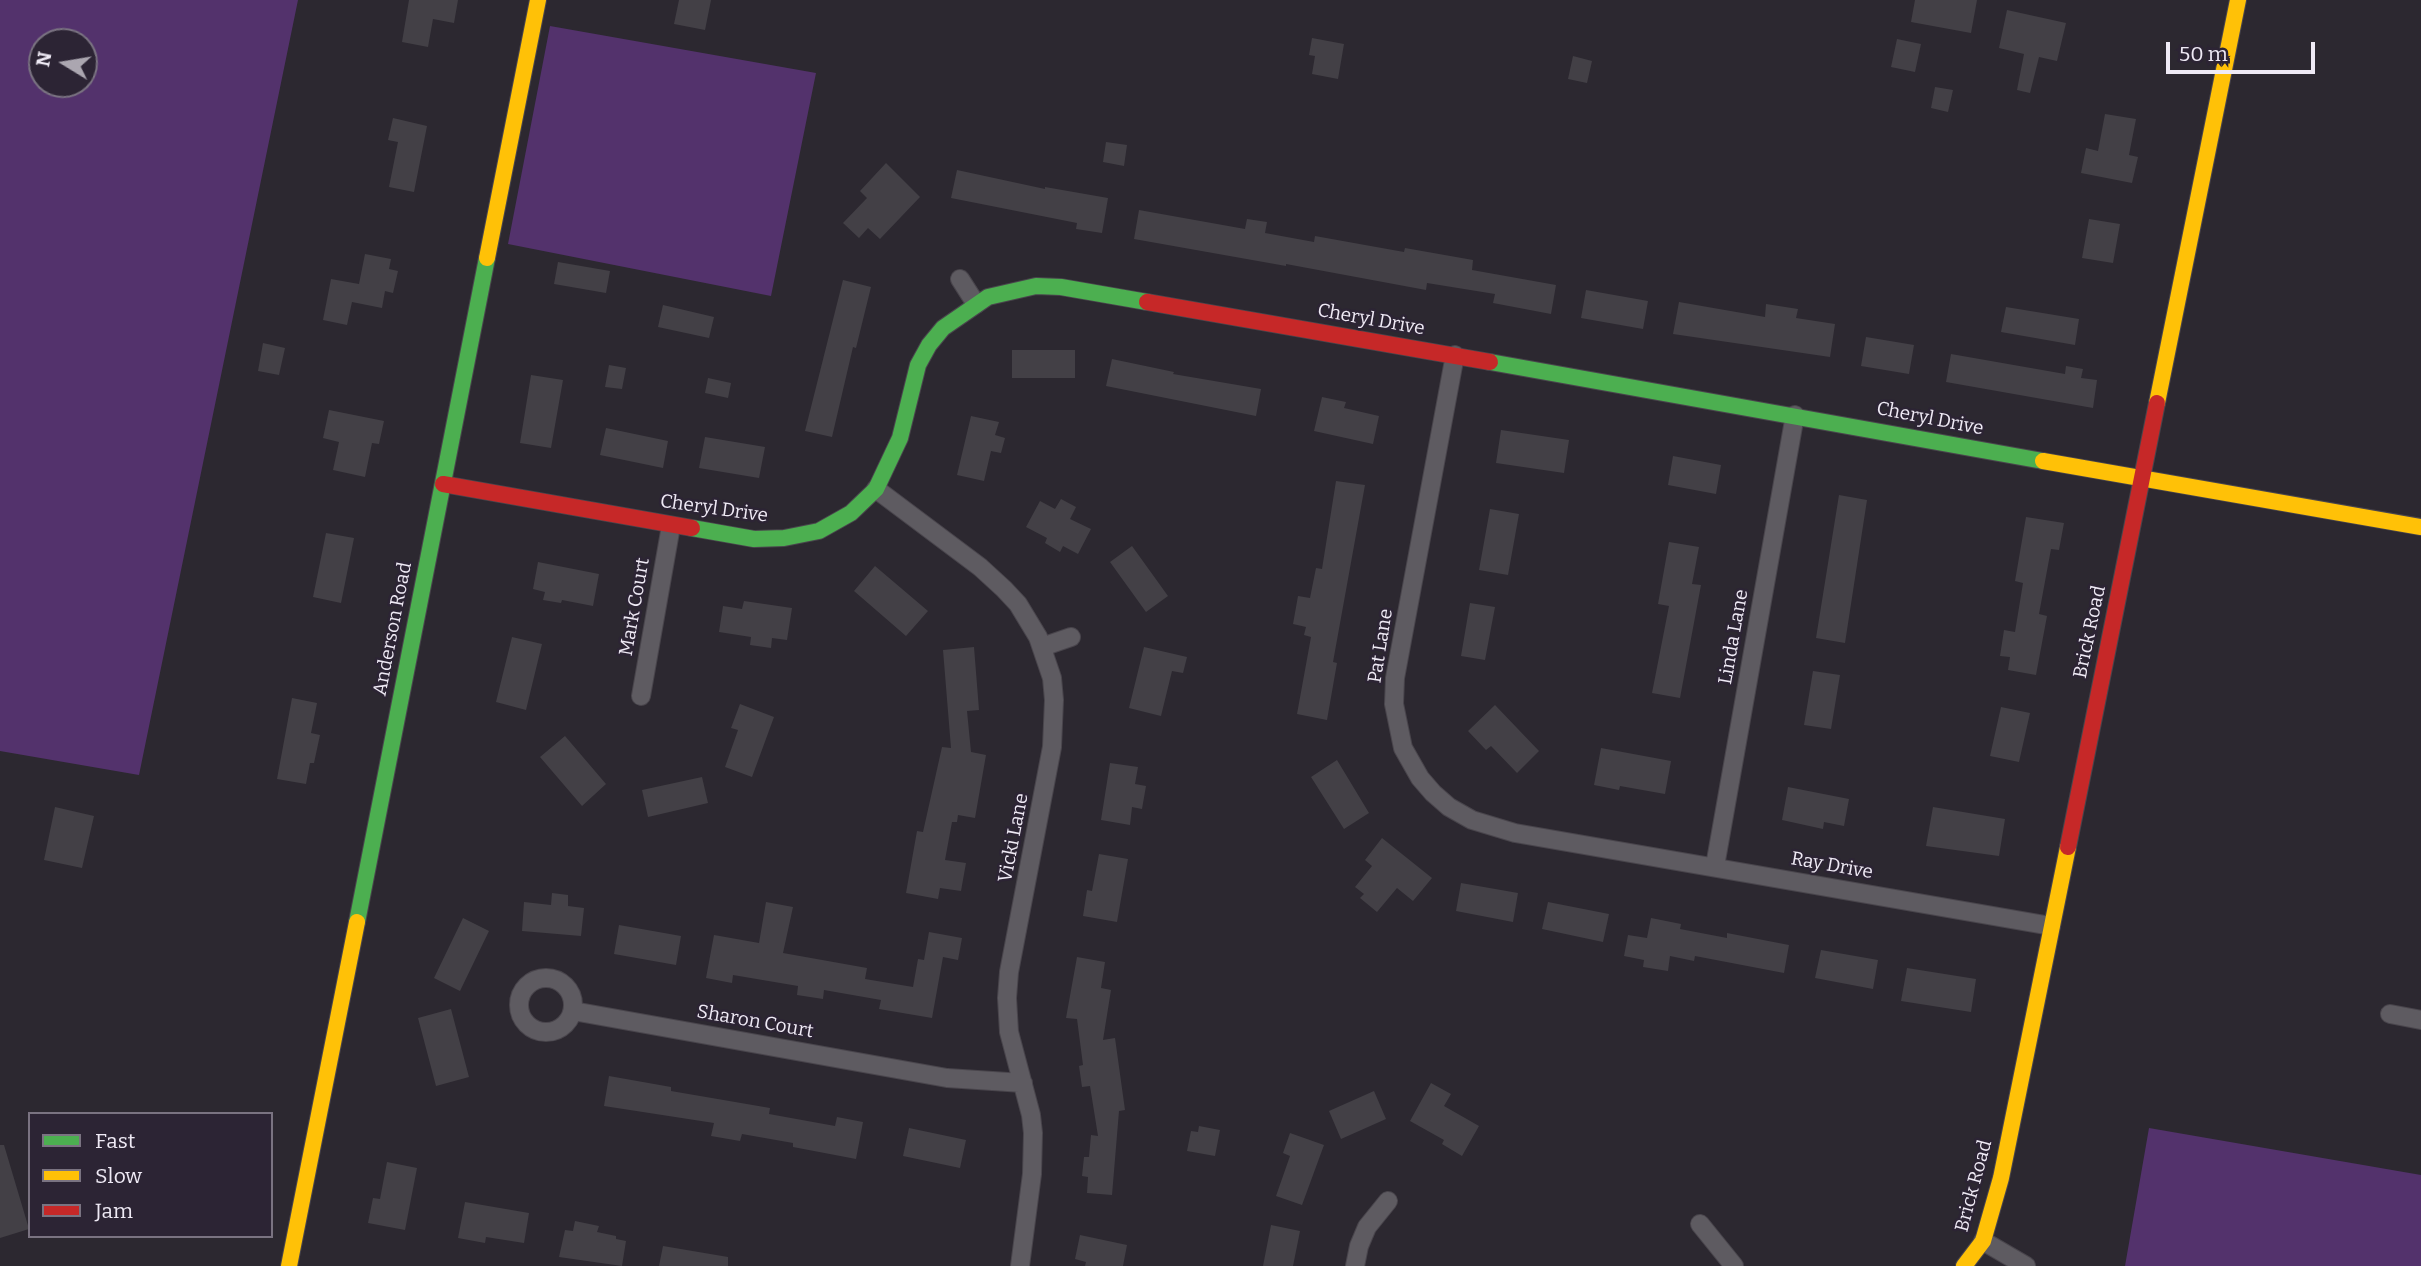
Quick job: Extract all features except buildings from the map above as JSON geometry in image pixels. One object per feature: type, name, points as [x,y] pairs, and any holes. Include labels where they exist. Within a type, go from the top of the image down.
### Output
[{"type":"street","name":"Anderson Road","points":[[289,1266],[538,0]]},
{"type":"street","name":"Brick Road","points":[[1965,1266],[1983,1241],[2001,1178],[2238,0]]},
{"type":"street","points":[[960,279],[976,304]]},
{"type":"street","name":"Cheryl Drive","points":[[443,484],[754,539],[803,536],[819,531],[836,523],[864,502],[876,489],[900,438],[918,365],[943,328],[976,304],[1012,290],[1036,286],[1061,287],[1455,355],[2142,480],[2421,527]]},
{"type":"street","name":"Pat Lane","points":[[1455,355],[1395,678],[1394,704],[1403,748],[1420,778],[1433,793],[1449,807],[1472,820],[1515,833],[1606,849]]},
{"type":"street","name":"Linda Lane","points":[[1715,866],[1795,415]]},
{"type":"street","name":"Vicki Lane","points":[[876,489],[980,567],[1004,589],[1029,620],[1042,647],[1052,678],[1055,700],[1052,747],[1009,972],[1007,998],[1009,1032],[1033,1133],[1032,1174],[1020,1266]]},
{"type":"street","name":"Mark Court","points":[[641,696],[671,526]]},
{"type":"street","points":[[1042,647],[1071,637]]},
{"type":"street","name":"Ray Drive","points":[[1606,849],[2051,926]]},
{"type":"street","points":[[536,979],[559,981],[568,989],[573,999],[573,1011],[562,1027],[554,1032],[534,1030],[526,1024],[518,1007],[520,995],[536,979]]},
{"type":"street","name":"Sharon Court","points":[[573,1011],[947,1078],[1023,1083]]},
{"type":"street","points":[[2390,1014],[2421,1020]]},
{"type":"street","points":[[1355,1266],[1367,1227],[1388,1201]]},
{"type":"street","points":[[1700,1224],[1734,1266]]},
{"type":"street","points":[[1983,1241],[2026,1266]]},
{"type":"shaded area","points":[[0,0],[298,0],[139,775],[0,751]]},
{"type":"shaded area","points":[[550,26],[816,73],[771,296],[508,244]]},
{"type":"shaded area","points":[[2149,1128],[2421,1175],[2421,1266],[2125,1266]]},
{"type":"traffic: fast","points":[[357,922],[487,258]]},
{"type":"traffic: fast","points":[[692,528],[754,539],[784,538],[819,531],[851,513],[876,489],[900,438],[918,365],[929,345],[943,328],[988,297],[1036,286],[1061,287],[1147,302]]},
{"type":"traffic: fast","points":[[1490,362],[2043,461]]},
{"type":"traffic: slow","points":[[487,258],[538,0]]},
{"type":"traffic: slow","points":[[2157,403],[2238,0]]},
{"type":"traffic: slow","points":[[2043,461],[2421,527]]},
{"type":"traffic: slow","points":[[1964,1266],[1983,1241],[2001,1178],[2068,847]]},
{"type":"traffic: slow","points":[[289,1266],[357,922]]},
{"type":"traffic: jam","points":[[1147,302],[1490,362]]},
{"type":"traffic: jam","points":[[2068,847],[2157,403]]},
{"type":"traffic: jam","points":[[443,484],[692,528]]}]
